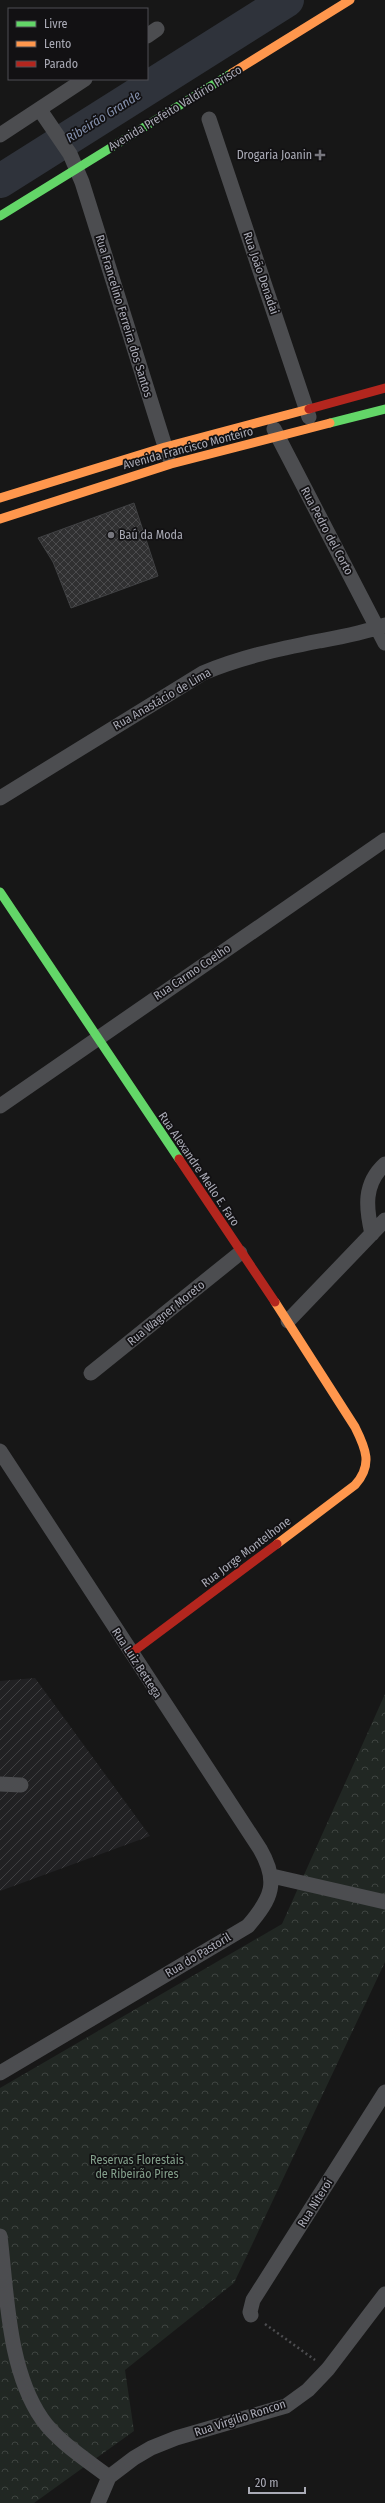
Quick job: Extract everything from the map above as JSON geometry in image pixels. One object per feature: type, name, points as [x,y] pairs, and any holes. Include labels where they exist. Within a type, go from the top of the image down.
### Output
[{"type":"street","name":"Avenida Prefeito Valdírio Prisco","points":[[0,216],[73,161],[350,0]]},
{"type":"street","points":[[0,135],[40,110],[83,80]]},
{"type":"street","name":"Rua Francelino Ferreira dos Santos","points":[[40,110],[73,161],[171,464]]},
{"type":"street","name":"Rua João Denadai","points":[[209,119],[313,428]]},
{"type":"street","name":"Avenida Francisco Monteiro","points":[[0,498],[165,447],[385,388]]},
{"type":"street","name":"Avenida Francisco Monteiro","points":[[0,519],[171,464],[385,409]]},
{"type":"street","name":"Rua Pedro del Corto","points":[[270,419],[277,436],[381,627],[385,643]]},
{"type":"street","name":"Rua Anastácio de Lima","points":[[0,798],[203,673],[227,663],[260,653],[381,627]]},
{"type":"street","name":"Rua Carmo Coelho","points":[[0,1106],[97,1037],[385,840]]},
{"type":"street","name":"Rua Alexandre Mello E. Faro","points":[[0,892],[240,1253],[288,1321],[355,1427],[362,1443],[367,1464]]},
{"type":"street","points":[[372,1234],[366,1196],[373,1179],[385,1164]]},
{"type":"street","points":[[288,1321],[385,1220]]},
{"type":"street","name":"Rua Wagner Moreto","points":[[91,1373],[240,1253]]},
{"type":"street","name":"Rua Luiz Bettega","points":[[0,1451],[130,1654],[260,1849],[272,1876]]},
{"type":"street","name":"Rua Jorge Montelhone","points":[[130,1654],[355,1485],[363,1476],[367,1464]]},
{"type":"street","points":[[0,1784],[21,1785]]},
{"type":"street","points":[[272,1876],[385,1902]]},
{"type":"street","name":"Rua do Pastoril","points":[[0,2073],[248,1926],[261,1911],[269,1893],[272,1876]]},
{"type":"street","name":"Rua Niteroí","points":[[251,2315],[250,2312],[253,2300],[385,2092]]},
{"type":"street","points":[[0,2236],[11,2325],[23,2382],[43,2420],[66,2442],[109,2477]]},
{"type":"street","name":"Rua Virgílio Roncon","points":[[98,2503],[109,2477],[134,2458],[151,2448],[176,2438],[286,2406],[308,2390],[328,2369],[385,2294]]},
{"type":"path","points":[[251,2315],[328,2369]]},
{"type":"shaded area","points":[[35,1678],[150,1836],[0,1891],[0,1681]]},
{"type":"green space","name":"Reservas Florestais de Ribeirão Pires","points":[[385,1694],[385,1962],[234,2283],[125,2370],[134,2431],[34,2503],[0,2503],[0,2088],[282,1924]]},
{"type":"building","points":[[134,503],[158,576],[71,608],[53,562],[38,538]]},
{"type":"waterway","name":"Ribeirão Grande","points":[[0,181],[287,0]]},
{"type":"traffic: fast","points":[[0,216],[232,73]]},
{"type":"traffic: fast","points":[[330,423],[385,409]]},
{"type":"traffic: fast","points":[[0,892],[179,1159]]},
{"type":"traffic: slow","points":[[232,73],[350,0]]},
{"type":"traffic: slow","points":[[0,498],[165,447],[309,409]]},
{"type":"traffic: slow","points":[[0,519],[171,464],[330,423]]},
{"type":"traffic: slow","points":[[275,1302],[355,1427],[365,1450],[366,1457],[364,1471],[361,1478],[355,1485],[277,1544]]},
{"type":"traffic: jam","points":[[309,409],[385,388]]},
{"type":"traffic: jam","points":[[179,1159],[275,1302]]},
{"type":"traffic: jam","points":[[130,1654],[277,1544]]},
{"type":"place","name":"Drogaria Joanin","points":[[320,155]]},
{"type":"place","name":"Baú da Moda","points":[[111,535]]}]
